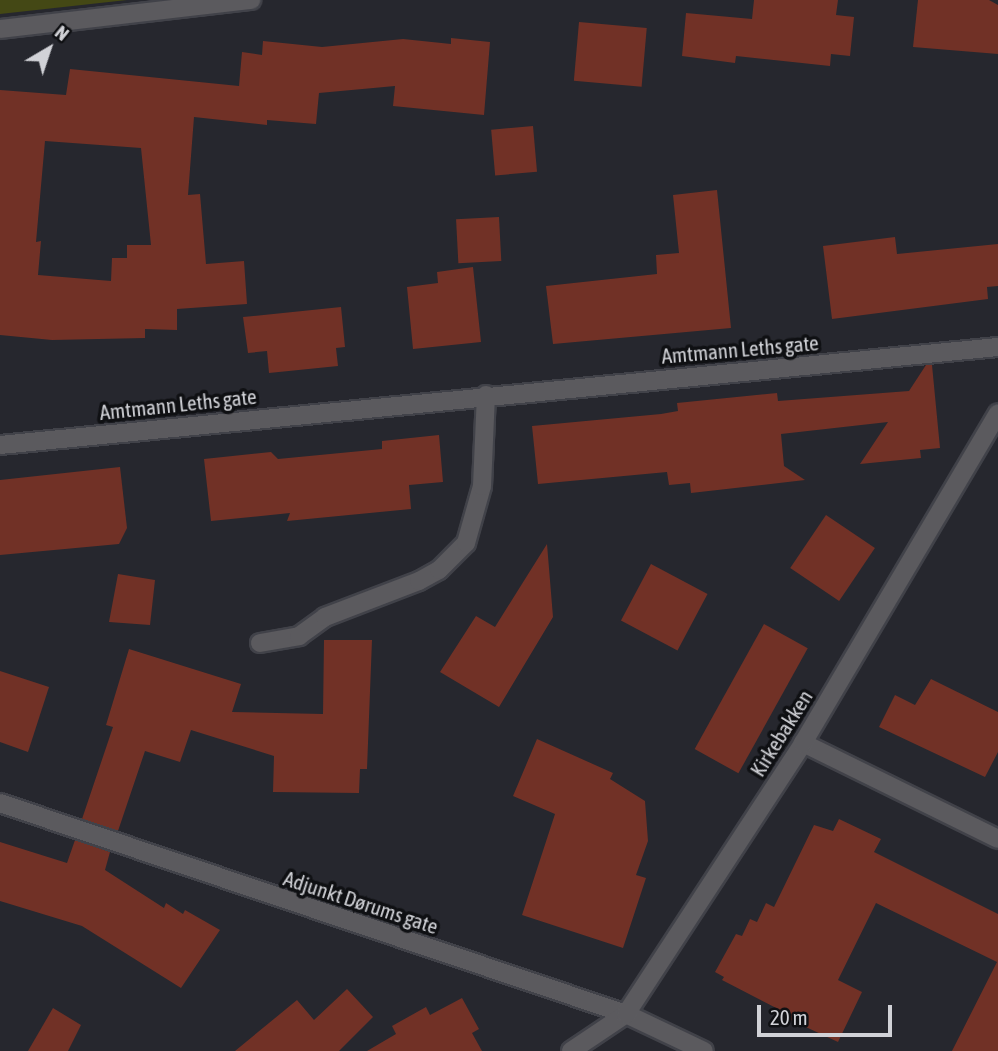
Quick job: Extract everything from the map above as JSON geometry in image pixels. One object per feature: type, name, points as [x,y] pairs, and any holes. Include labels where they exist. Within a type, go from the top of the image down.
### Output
[{"type":"street","points":[[0,29],[251,0]]},
{"type":"street","name":"Amtmann Leths gate","points":[[0,445],[998,347]]},
{"type":"street","points":[[260,643],[299,636],[325,617],[419,581],[439,570],[466,543],[482,486],[486,396]]},
{"type":"street","name":"Kirkebakken","points":[[571,1051],[625,1014],[803,743],[998,413]]},
{"type":"street","points":[[803,743],[998,839]]},
{"type":"street","name":"Adjunkt Dørums gate","points":[[0,803],[625,1014],[704,1051]]},
{"type":"green space","points":[[0,0],[127,0],[0,14]]},
{"type":"building","points":[[754,0],[838,0],[836,15],[854,17],[850,56],[831,54],[830,66],[736,56],[735,63],[682,56],[686,13],[752,19]]},
{"type":"building","points":[[918,0],[989,0],[998,5],[998,54],[913,47]]},
{"type":"building","points":[[579,22],[647,28],[642,87],[574,81]]},
{"type":"building","points":[[451,38],[490,42],[484,115],[393,106],[395,86],[319,93],[316,124],[267,120],[267,125],[194,117],[188,195],[200,194],[206,264],[244,261],[247,304],[177,309],[177,330],[145,329],[145,338],[52,340],[0,335],[0,90],[66,95],[70,69],[239,86],[242,52],[262,55],[263,41],[322,47],[403,39],[451,44]],"holes":[[[45,141],[141,148],[151,245],[127,245],[127,258],[112,258],[111,281],[38,275],[41,241],[36,242]]]},
{"type":"building","points":[[533,126],[537,172],[495,175],[491,130]]},
{"type":"building","points":[[717,190],[731,328],[553,344],[546,286],[657,274],[656,255],[679,253],[673,195]]},
{"type":"building","points":[[499,217],[501,261],[458,263],[456,219]]},
{"type":"building","points":[[895,237],[897,254],[998,244],[998,286],[987,287],[988,299],[832,319],[823,246]]},
{"type":"building","points":[[473,267],[481,342],[413,349],[407,287],[438,283],[437,272]]},
{"type":"building","points":[[341,307],[345,347],[336,348],[338,366],[269,373],[267,351],[248,353],[243,317]]},
{"type":"building","points":[[926,365],[932,365],[940,448],[920,450],[921,458],[860,464],[888,422],[781,434],[784,466],[805,480],[691,493],[690,483],[669,485],[667,472],[538,484],[532,426],[661,414],[678,411],[677,403],[777,393],[778,401],[909,391]]},
{"type":"building","points":[[439,435],[443,482],[409,485],[411,509],[287,521],[290,513],[211,521],[204,459],[271,452],[278,459],[382,449],[382,441]]},
{"type":"building","points":[[120,467],[127,528],[119,544],[0,555],[0,480]]},
{"type":"building","points":[[826,515],[875,548],[839,601],[790,568]]},
{"type":"building","points":[[547,544],[553,617],[499,707],[440,672],[476,616],[495,627]]},
{"type":"building","points":[[651,564],[708,594],[677,651],[621,621]]},
{"type":"building","points":[[118,574],[155,580],[150,625],[109,622]]},
{"type":"building","points":[[764,624],[808,648],[738,773],[695,749]]},
{"type":"building","points":[[324,640],[372,640],[367,769],[360,769],[359,793],[273,792],[274,756],[191,730],[180,762],[145,751],[118,831],[82,819],[113,727],[106,725],[129,649],[241,684],[232,712],[323,714]]},
{"type":"building","points":[[0,671],[49,687],[28,752],[0,742]]},
{"type":"building","points":[[931,679],[998,712],[998,752],[985,777],[879,727],[895,695],[915,705]]},
{"type":"building","points":[[537,739],[613,773],[610,779],[645,801],[648,841],[636,875],[646,878],[623,948],[522,915],[555,814],[513,796]]},
{"type":"building","points":[[839,819],[881,839],[874,852],[998,914],[998,1051],[952,1051],[997,962],[876,903],[838,980],[862,992],[838,1042],[780,1015],[782,1011],[722,980],[724,977],[715,972],[736,934],[742,936],[750,919],[757,922],[766,903],[774,907],[814,825],[833,831]]},
{"type":"building","points":[[75,840],[110,852],[105,870],[164,908],[166,903],[183,914],[185,910],[220,930],[181,988],[82,926],[0,901],[0,842],[67,863]]},
{"type":"building","points":[[347,989],[373,1017],[339,1051],[235,1051],[297,1000],[314,1020]]},
{"type":"building","points":[[462,998],[479,1029],[472,1033],[482,1051],[367,1051],[396,1034],[392,1026],[426,1007],[430,1015]]},
{"type":"building","points":[[53,1008],[81,1025],[68,1051],[28,1051]]}]
